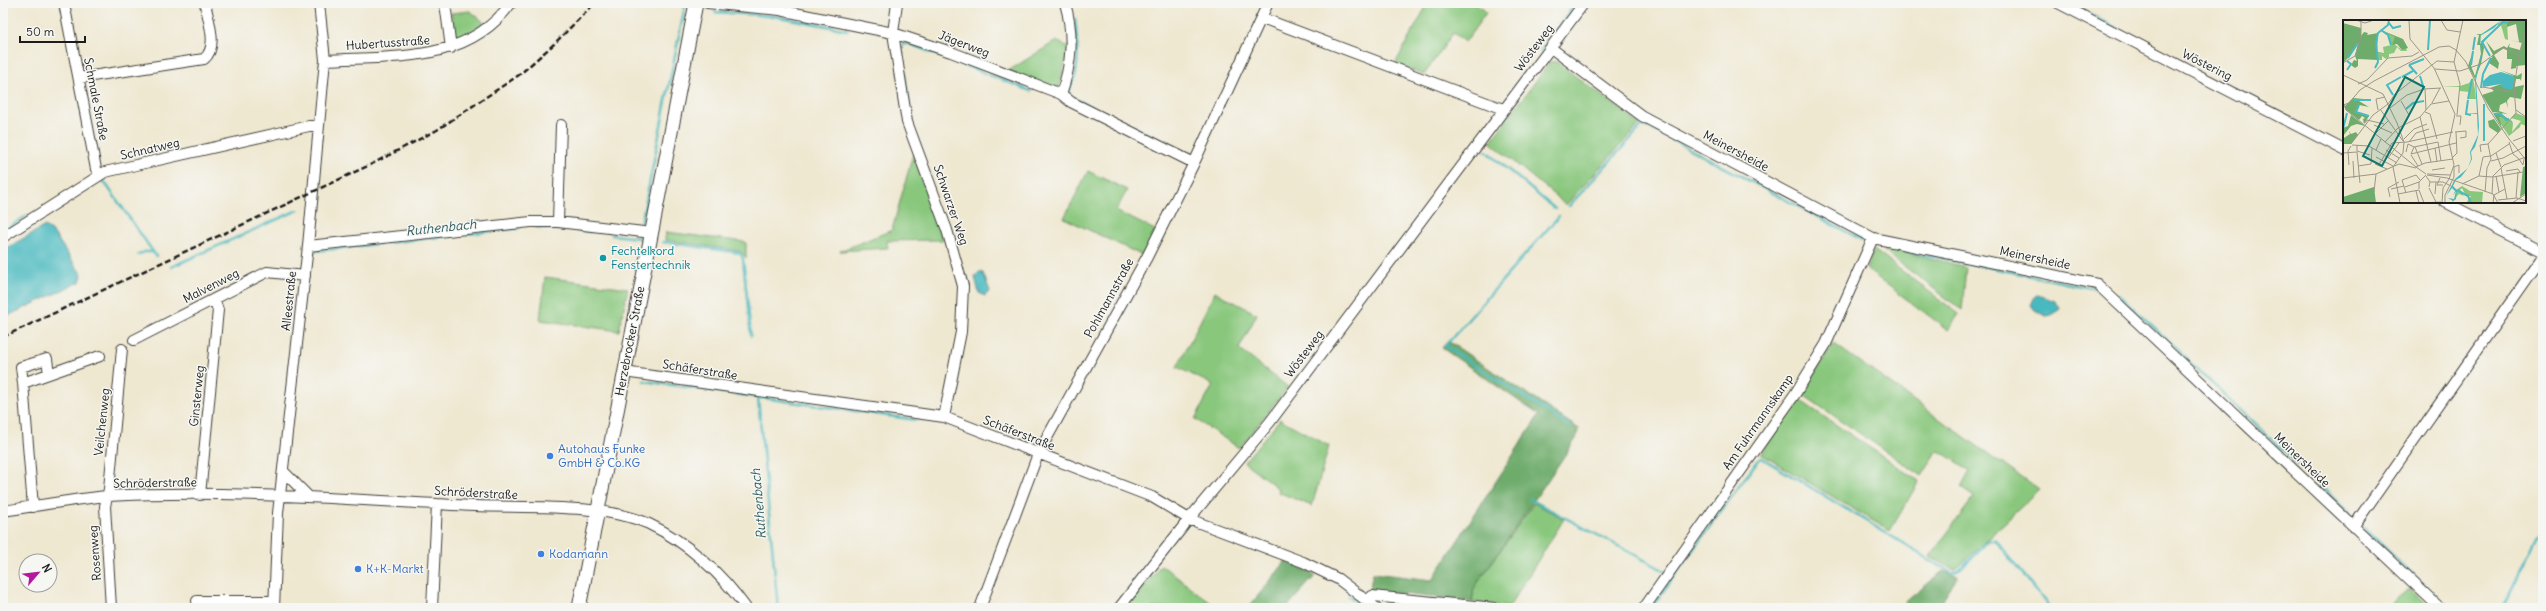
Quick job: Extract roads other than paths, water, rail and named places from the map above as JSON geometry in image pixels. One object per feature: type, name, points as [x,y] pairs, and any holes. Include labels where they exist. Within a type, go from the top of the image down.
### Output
[{"type":"main road","name":"Herzebrocker Straße","points":[[579,608],[596,512],[696,3]]},
{"type":"street","name":"Schmale Straße","points":[[64,3],[96,169],[100,175]]},
{"type":"street","points":[[79,78],[204,59],[210,54],[212,47],[205,3]]},
{"type":"street","name":"Alleestraße","points":[[197,601],[274,605],[280,497],[305,276],[326,60],[319,3]]},
{"type":"street","points":[[445,3],[451,48]]},
{"type":"street","name":"Hubertusstraße","points":[[326,60],[402,56],[451,48],[465,43],[486,28],[511,3]]},
{"type":"street","name":"Jägerweg","points":[[707,3],[780,10],[893,33],[951,52],[1061,94],[1071,102],[1194,163]]},
{"type":"street","name":"Schwarzer Weg","points":[[897,3],[893,33],[907,122],[947,230],[963,286],[961,332],[944,417]]},
{"type":"street","points":[[1061,94],[1070,70],[1072,46],[1065,3]]},
{"type":"street","name":"Pohlmannstraße","points":[[980,608],[1038,454],[1147,257],[1194,163],[1268,3]]},
{"type":"street","name":"Wösteweg","points":[[1119,608],[1189,519],[1270,422],[1584,3]]},
{"type":"street","name":"Wöstering","points":[[2058,3],[2343,149]]},
{"type":"street","points":[[1262,18],[1504,109]]},
{"type":"street","name":"Meinersheide","points":[[1551,48],[1642,116],[1873,238],[2097,284],[2440,608]]},
{"type":"street","points":[[558,222],[562,125]]},
{"type":"street","name":"Schnatweg","points":[[3,237],[105,172],[309,126],[319,126]]},
{"type":"street","points":[[2447,203],[2543,252]]},
{"type":"street","points":[[308,246],[531,222],[558,222],[652,233]]},
{"type":"street","name":"Am Fuhrmannskamp","points":[[1644,608],[1826,344],[1873,238]]},
{"type":"street","points":[[2353,527],[2543,256]]},
{"type":"street","name":"Malvenweg","points":[[134,340],[267,272],[305,276]]},
{"type":"street","name":"Ginsterweg","points":[[200,495],[218,310],[214,299]]},
{"type":"street","name":"Veilchenweg","points":[[106,496],[122,349]]},
{"type":"street","points":[[23,383],[100,356]]},
{"type":"street","points":[[33,507],[21,368],[47,359],[49,374]]},
{"type":"street","name":"Schäferstraße","points":[[624,372],[944,417],[1152,497],[1189,519],[1304,562],[1338,579],[1376,608]]},
{"type":"street","points":[[284,472],[308,496]]},
{"type":"street","name":"Schröderstraße","points":[[3,512],[106,496],[200,495],[280,497],[308,496],[596,512],[648,524],[681,544],[710,568],[746,608]]},
{"type":"street","name":"Rosenweg","points":[[106,496],[105,506],[111,608]]},
{"type":"street","points":[[432,608],[437,504]]},
{"type":"street","points":[[1367,601],[1372,596],[1495,608]]},
{"type":"water","points":[[45,226],[53,232],[82,275],[80,282],[3,318],[3,250]]},
{"type":"water","points":[[979,272],[983,273],[990,291],[985,296],[979,293],[975,277]]},
{"type":"water","points":[[2038,295],[2055,301],[2060,307],[2060,310],[2048,317],[2034,309],[2031,305],[2035,296]]},
{"type":"waterway","points":[[1540,51],[1576,3]]},
{"type":"waterway","points":[[2069,3],[2117,28]]},
{"type":"waterway","points":[[641,225],[685,6]]},
{"type":"waterway","points":[[715,12],[774,16],[848,30]]},
{"type":"waterway","points":[[1071,97],[1070,88],[1076,73],[1077,59],[1075,19]]},
{"type":"waterway","points":[[2136,38],[2147,43]]},
{"type":"waterway","points":[[912,123],[901,51],[903,45],[907,43],[1031,91]]},
{"type":"waterway","points":[[1077,100],[1187,153],[1191,153]]},
{"type":"waterway","points":[[1569,206],[1641,127],[1646,126],[1862,240]]},
{"type":"waterway","points":[[1486,151],[1555,209]]},
{"type":"waterway","name":"Ruthenbach","points":[[103,180],[156,256]]},
{"type":"waterway","points":[[1161,240],[1183,196]]},
{"type":"waterway","points":[[2437,203],[2444,206]]},
{"type":"waterway","name":"Ruthenbach","points":[[171,267],[298,210]]},
{"type":"waterway","name":"Ruthenbach","points":[[3,231],[28,215]]},
{"type":"waterway","points":[[1559,216],[1445,346],[1569,426]]},
{"type":"waterway","name":"Ruthenbach","points":[[536,227],[567,230]]},
{"type":"waterway","name":"Ruthenbach","points":[[316,251],[519,228]]},
{"type":"waterway","name":"Ruthenbach","points":[[576,230],[590,232]]},
{"type":"waterway","name":"Ruthenbach","points":[[612,235],[640,238]]},
{"type":"waterway","name":"Ruthenbach","points":[[663,242],[740,253],[743,259],[751,336]]},
{"type":"waterway","points":[[1882,246],[2096,289]]},
{"type":"waterway","points":[[138,255],[144,252],[153,252]]},
{"type":"waterway","points":[[2118,294],[2350,514]]},
{"type":"waterway","points":[[644,381],[917,420]]},
{"type":"waterway","name":"Ruthenbach","points":[[758,398],[778,608]]},
{"type":"waterway","points":[[1651,608],[1758,460],[1762,458],[1952,573],[1959,570],[1989,540],[1996,540],[2050,608]]},
{"type":"waterway","points":[[1530,499],[1665,571]]},
{"type":"waterway","points":[[2364,528],[2448,608]]},
{"type":"waterway","points":[[2502,608],[2537,536],[2543,531]]},
{"type":"waterway","points":[[1349,596],[1365,608]]},
{"type":"railway","points":[[3,337],[372,164],[437,130],[519,75],[554,44],[595,3]]},
{"type":"place","name":"Fechtelkord Fenstertechnik","points":[[603,258]]},
{"type":"place","name":"Autohaus Funke GmbH & Co.KG","points":[[550,456]]},
{"type":"place","name":"Kodamann","points":[[541,554]]},
{"type":"place","name":"K+K-Markt","points":[[358,569]]}]
